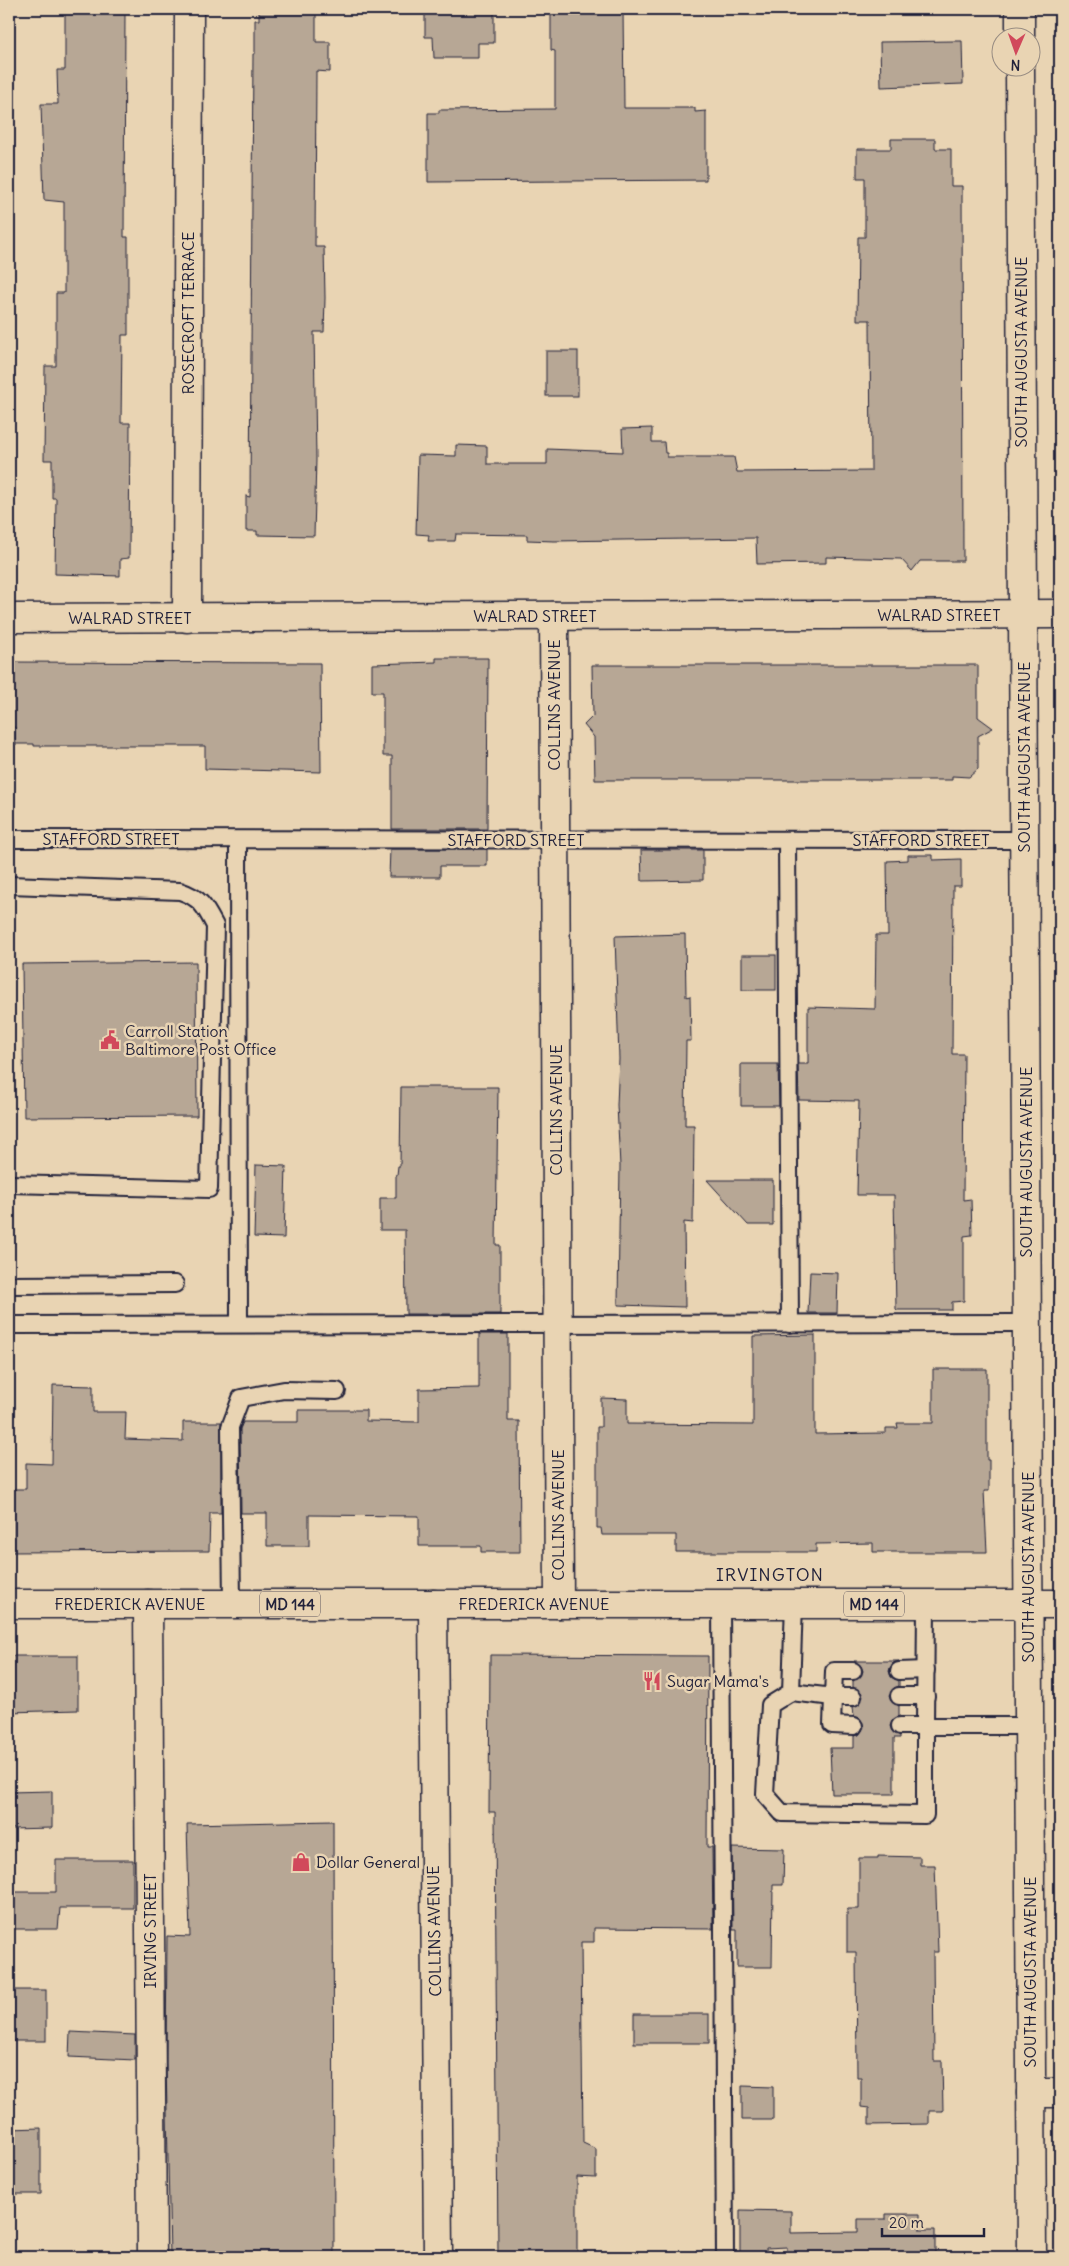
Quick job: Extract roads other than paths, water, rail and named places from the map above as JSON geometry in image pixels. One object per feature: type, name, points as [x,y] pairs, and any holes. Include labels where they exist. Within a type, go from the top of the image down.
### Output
[{"type":"street","name":"ROSECROFT TERRACE","points":[[187,618],[189,9]]},
{"type":"street","points":[[1020,9],[1020,28]]},
{"type":"street","name":"SOUTH AUGUSTA AVENUE","points":[[1020,78],[1032,2257]]},
{"type":"street","name":"WALRAD STREET","points":[[9,618],[1060,614]]},
{"type":"street","name":"COLLINS AVENUE","points":[[554,616],[559,1604]]},
{"type":"street","name":"FREDERICK AVENUE","points":[[9,1604],[1060,1604]]},
{"type":"street","name":"IRVING STREET","points":[[148,1604],[152,2257]]},
{"type":"street","name":"COLLINS AVENUE","points":[[433,1604],[438,2257]]},
{"type":"street","points":[[1031,2093],[1060,2093]]},
{"type":"lane","name":"STAFFORD STREET","points":[[9,839],[1024,840]]},
{"type":"lane","points":[[238,840],[240,1324]]},
{"type":"lane","points":[[787,840],[790,1324]]},
{"type":"lane","points":[[9,885],[180,891],[195,896],[206,909],[214,926],[209,1189],[9,1184]]},
{"type":"lane","points":[[9,1285],[175,1284]]},
{"type":"lane","points":[[9,1325],[1027,1324]]},
{"type":"lane","points":[[232,1604],[230,1427],[241,1398],[284,1390],[337,1391]]},
{"type":"lane","points":[[721,1603],[725,2257]]},
{"type":"lane","points":[[791,1692],[794,1603]]},
{"type":"lane","points":[[853,1697],[832,1697],[791,1692],[770,1705],[765,1794],[782,1813],[925,1815],[926,1604]]},
{"type":"lane","points":[[899,1671],[926,1670]]},
{"type":"lane","points":[[853,1671],[834,1671],[832,1725],[854,1726]]},
{"type":"lane","points":[[899,1696],[926,1696]]},
{"type":"lane","points":[[900,1726],[1029,1726]]},
{"type":"place","name":"Carroll Station Baltimore Post Office","points":[[110,1040]]},
{"type":"place","name":"Sugar Mama's","points":[[652,1681]]},
{"type":"place","name":"Dollar General","points":[[301,1862]]},
{"type":"district","name":"IRVINGTON","points":[[770,1574]]}]
